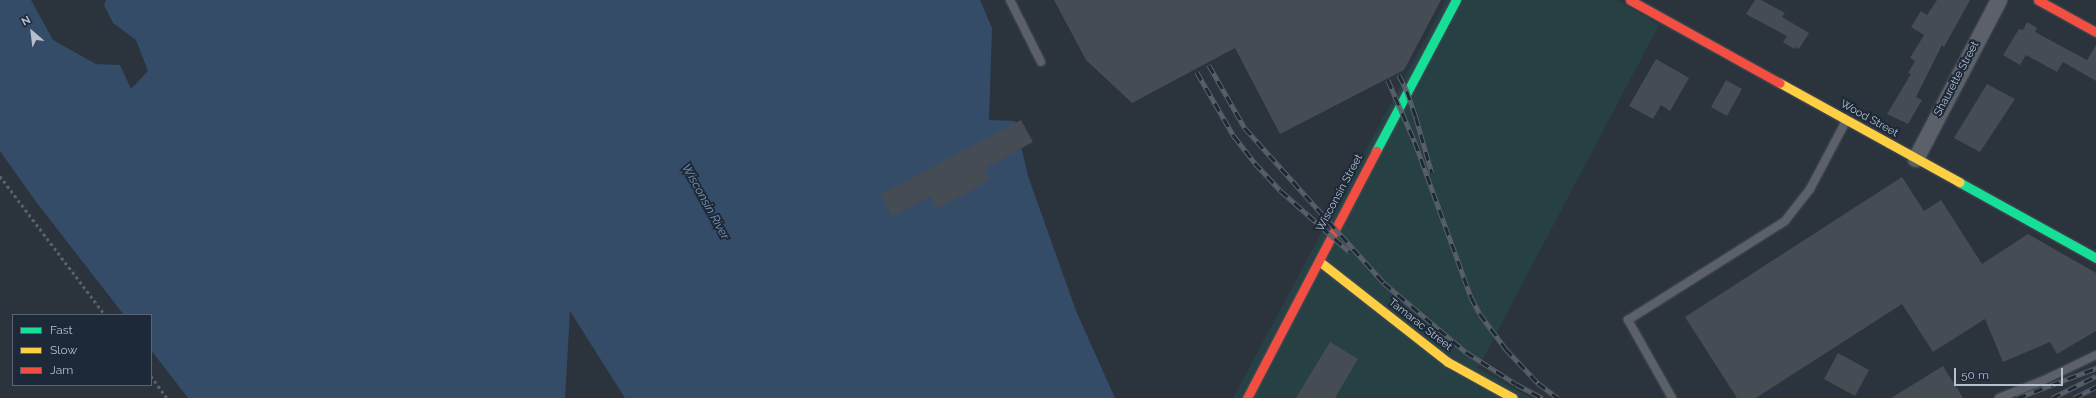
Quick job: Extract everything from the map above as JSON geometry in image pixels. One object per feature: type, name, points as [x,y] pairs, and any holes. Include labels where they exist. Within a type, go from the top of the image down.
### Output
[{"type":"street","name":"Wisconsin Street","points":[[1247,398],[1456,0]]},
{"type":"street","name":"Wood Street","points":[[1630,0],[2096,258]]},
{"type":"street","name":"Shaurette Street","points":[[1916,159],[1999,0]]},
{"type":"street","points":[[2038,0],[2096,32]]},
{"type":"street","name":"Tamarac Street","points":[[1319,261],[1448,362],[1513,398]]},
{"type":"lane","points":[[1010,0],[1041,62]]},
{"type":"lane","points":[[1672,398],[1628,320],[1785,221],[1810,189],[1847,120]]},
{"type":"lane","points":[[1999,398],[2042,381],[2096,355]]},
{"type":"path","points":[[0,176],[104,314]]},
{"type":"path","points":[[152,377],[167,398]]},
{"type":"green space","points":[[1446,0],[1617,0],[1659,25],[1478,368],[1531,398],[1233,398]]},
{"type":"water","name":"Wisconsin River","points":[[0,0],[31,0],[53,40],[96,64],[120,65],[131,89],[148,71],[136,40],[113,23],[104,5],[106,0],[980,0],[992,28],[989,120],[1015,121],[1028,176],[1076,311],[1115,398],[625,398],[570,311],[565,398],[188,398],[152,351],[152,314],[123,314],[37,203],[0,151]]},
{"type":"building","points":[[1054,0],[1441,0],[1404,70],[1280,134],[1235,48],[1132,103],[1086,60]]},
{"type":"building","points":[[1755,0],[1761,0],[1785,13],[1782,17],[1809,33],[1799,49],[1795,47],[1794,49],[1783,42],[1787,36],[1746,14]]},
{"type":"building","points":[[1937,0],[1970,0],[1944,47],[1942,45],[1916,97],[1922,100],[1908,124],[1887,114],[1911,74],[1908,73],[1915,61],[1910,58],[1924,35],[1911,27],[1921,11],[1927,15]]},
{"type":"building","points":[[2027,22],[2037,28],[2035,32],[2087,60],[2096,45],[2096,81],[2063,62],[2057,72],[2026,55],[2020,65],[2003,55],[2019,29],[2023,30]]},
{"type":"building","points":[[1656,59],[1689,78],[1670,111],[1661,105],[1653,119],[1629,106]]},
{"type":"building","points":[[1726,80],[1742,89],[1727,116],[1711,107]]},
{"type":"building","points":[[1987,84],[2015,99],[1980,152],[1954,138]]},
{"type":"building","points":[[1021,120],[1033,142],[984,169],[990,180],[937,209],[931,196],[892,217],[880,195]]},
{"type":"building","points":[[1902,177],[1924,211],[1941,200],[1982,264],[2028,234],[2096,273],[2096,331],[2057,354],[2050,342],[2003,362],[1985,319],[1933,352],[1902,304],[1756,398],[1737,398],[1685,317]]},
{"type":"building","points":[[1330,342],[1358,359],[1335,398],[1296,398]]},
{"type":"building","points":[[1838,353],[1869,370],[1855,396],[1824,379]]},
{"type":"building","points":[[1943,366],[1963,398],[1891,398]]},
{"type":"railway","points":[[1209,65],[1245,128],[1384,283],[1466,352],[1516,384],[1542,398]]},
{"type":"railway","points":[[1197,72],[1234,136],[1255,163],[1281,191],[1350,252]]},
{"type":"railway","points":[[1399,75],[1407,91],[1416,117],[1432,173]]},
{"type":"railway","points":[[1388,80],[1415,142],[1471,297],[1480,314],[1506,349],[1538,383],[1558,398]]},
{"type":"railway","points":[[2017,398],[2096,368]]},
{"type":"railway","points":[[2052,398],[2096,376]]},
{"type":"railway","points":[[2074,398],[2096,387]]},
{"type":"traffic: fast","points":[[1376,151],[1456,0]]},
{"type":"traffic: fast","points":[[1959,182],[2096,258]]},
{"type":"traffic: slow","points":[[1780,83],[1959,182]]},
{"type":"traffic: slow","points":[[1319,261],[1448,362],[1513,398]]},
{"type":"traffic: jam","points":[[1630,0],[1780,83]]},
{"type":"traffic: jam","points":[[2038,0],[2096,32]]},
{"type":"traffic: jam","points":[[1247,398],[1376,151]]}]
